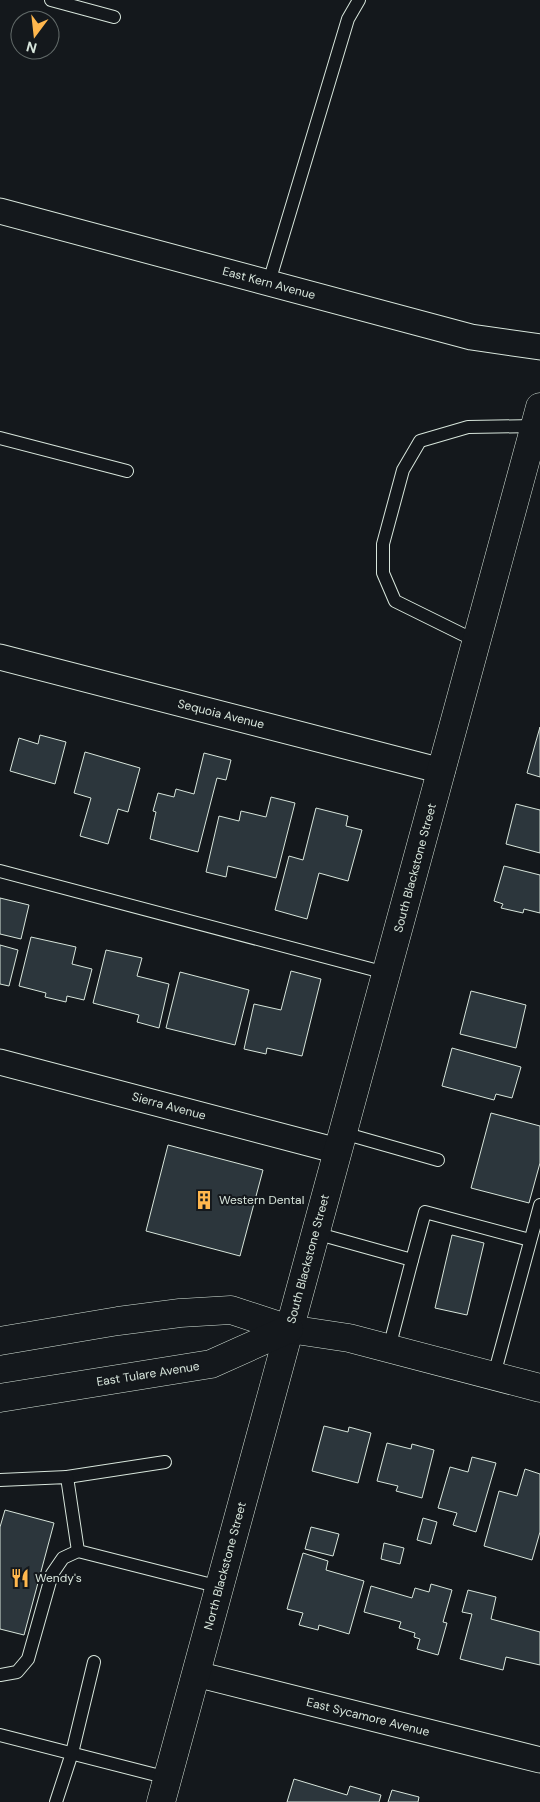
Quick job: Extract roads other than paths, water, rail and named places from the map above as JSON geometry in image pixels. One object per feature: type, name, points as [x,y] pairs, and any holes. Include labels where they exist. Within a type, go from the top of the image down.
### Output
[{"type":"main road","name":"South Blackstone Street","points":[[289,1329],[538,417]]},
{"type":"main road","points":[[0,1341],[118,1321],[180,1313],[232,1310],[289,1329],[349,1338],[540,1388]]},
{"type":"main road","name":"East Tulare Avenue","points":[[0,1398],[212,1364],[289,1329]]},
{"type":"main road","name":"North Blackstone Street","points":[[164,1790],[289,1329]]},
{"type":"street","name":"East Kern Avenue","points":[[0,211],[471,336],[540,347]]},
{"type":"street","name":"Sequoia Avenue","points":[[0,658],[442,771]]},
{"type":"street","name":"Sierra Avenue","points":[[0,1062],[340,1142]]},
{"type":"street","name":"East Sycamore Avenue","points":[[196,1674],[540,1760]]},
{"type":"lane","points":[[51,0],[114,17]]},
{"type":"lane","points":[[269,282],[348,19],[358,0]]},
{"type":"lane","points":[[476,641],[395,601],[383,572],[383,544],[403,470],[420,441],[468,427],[538,417]]},
{"type":"lane","points":[[0,438],[127,471]]},
{"type":"lane","points":[[0,871],[386,973]]},
{"type":"lane","points":[[340,1142],[438,1160]]},
{"type":"lane","points":[[494,1375],[540,1205]]},
{"type":"lane","points":[[389,1348],[425,1212],[530,1240]]},
{"type":"lane","points":[[315,1233],[412,1260]]},
{"type":"lane","points":[[0,1480],[67,1477],[164,1462]]},
{"type":"lane","points":[[67,1477],[78,1551]]},
{"type":"lane","points":[[0,1675],[17,1672],[28,1659],[36,1637],[52,1574],[63,1558],[78,1551],[220,1587]]},
{"type":"lane","points":[[56,1802],[72,1753],[94,1662]]},
{"type":"lane","points":[[0,1735],[72,1753],[164,1790]]},
{"type":"place","name":"Western Dental","points":[[204,1200]]},
{"type":"place","name":"Wendy's","points":[[20,1578]]}]
